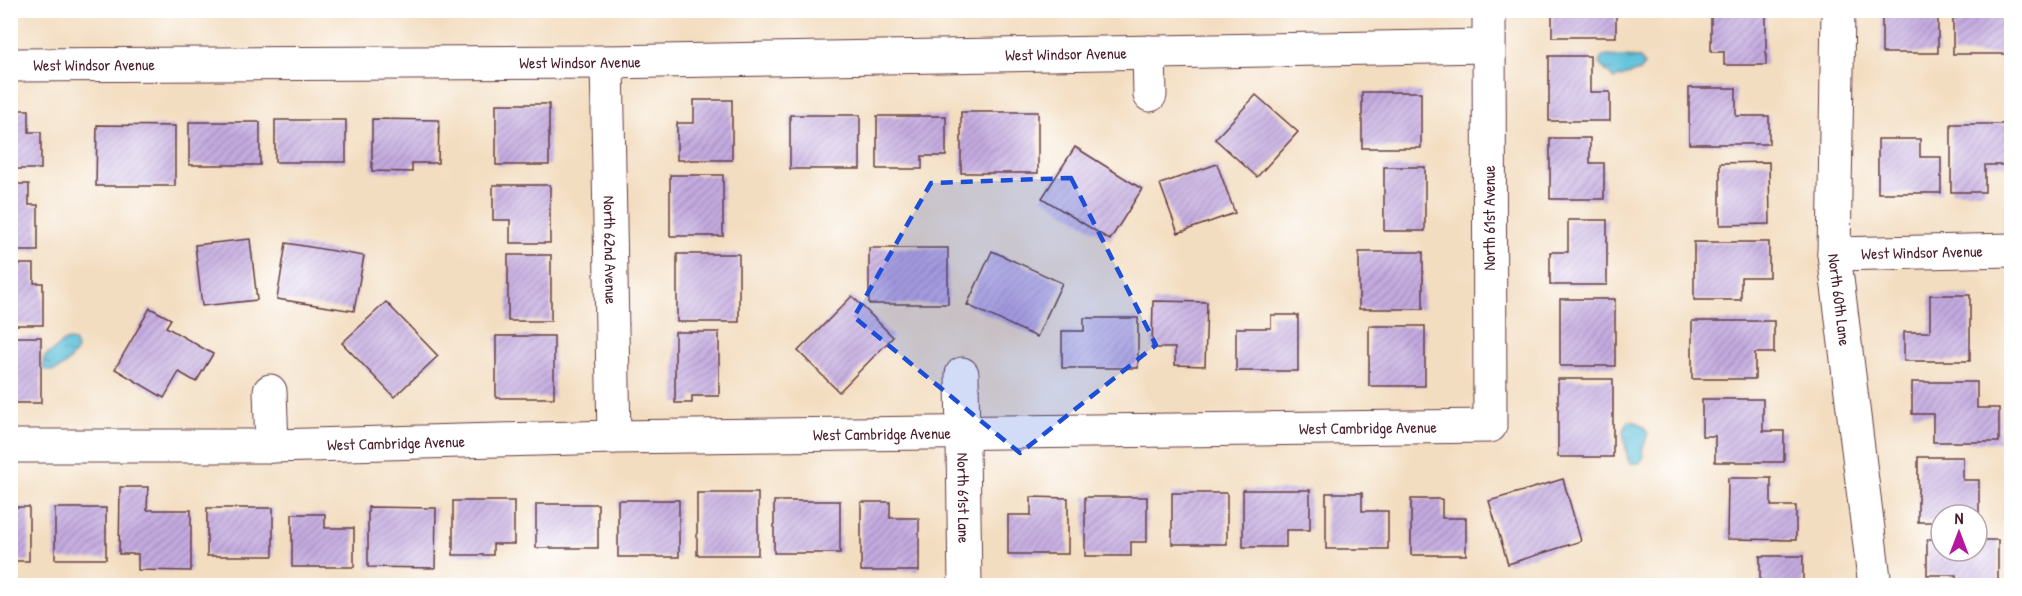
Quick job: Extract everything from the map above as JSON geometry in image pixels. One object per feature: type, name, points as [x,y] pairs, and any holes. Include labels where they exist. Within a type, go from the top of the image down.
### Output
[{"type":"street","name":"North 61st Avenue","points":[[1489,10],[1490,426]]},
{"type":"street","name":"North 60th Lane","points":[[1838,10],[1834,254],[1875,585]]},
{"type":"street","name":"West Windsor Avenue","points":[[10,65],[607,62],[1488,46]]},
{"type":"street","name":"West Windsor Avenue","points":[[1149,52],[1150,95]]},
{"type":"street","name":"North 62nd Avenue","points":[[607,62],[614,437]]},
{"type":"street","name":"West Windsor Avenue","points":[[1834,254],[2012,250]]},
{"type":"street","name":"North 61st Lane","points":[[962,374],[964,585]]},
{"type":"street","points":[[270,391],[272,446]]},
{"type":"street","name":"West Cambridge Avenue","points":[[10,446],[272,446],[614,437],[1490,426]]},
{"type":"highlighted area","points":[[1071,178],[1156,345],[1020,453],[854,317],[931,183]]},
{"type":"water","points":[[1604,56],[1640,58],[1644,65],[1639,71],[1614,79],[1599,64]]},
{"type":"water","points":[[71,340],[77,349],[67,363],[56,370],[49,371],[43,368],[44,358],[65,341]]},
{"type":"water","points":[[1629,421],[1640,424],[1648,433],[1642,450],[1644,456],[1637,463],[1631,463],[1628,460],[1623,431]]},
{"type":"building","points":[[1552,10],[1616,10],[1616,37],[1552,37]]},
{"type":"building","points":[[1711,10],[1766,10],[1766,65],[1724,65],[1724,52],[1711,52]]},
{"type":"building","points":[[1882,10],[1938,10],[1938,53],[1882,53]]},
{"type":"building","points":[[1953,10],[2012,10],[2012,54],[1953,54]]},
{"type":"building","points":[[1549,56],[1590,56],[1590,92],[1610,92],[1610,121],[1549,121]]},
{"type":"building","points":[[1689,88],[1736,88],[1736,116],[1769,116],[1769,144],[1689,144]]},
{"type":"building","points":[[1362,92],[1421,92],[1421,148],[1362,148]]},
{"type":"building","points":[[1256,95],[1298,132],[1257,177],[1215,139]]},
{"type":"building","points":[[694,100],[732,100],[732,160],[677,160],[677,123],[694,123]]},
{"type":"building","points":[[496,104],[549,104],[549,165],[496,165]]},
{"type":"building","points":[[10,110],[29,110],[29,132],[41,132],[41,169],[10,169]]},
{"type":"building","points":[[961,112],[1038,112],[1038,173],[961,173]]},
{"type":"building","points":[[790,115],[860,115],[860,169],[790,169]]},
{"type":"building","points":[[877,116],[946,116],[946,156],[922,156],[922,169],[877,169]]},
{"type":"building","points":[[372,119],[439,120],[438,163],[412,163],[412,172],[372,171]]},
{"type":"building","points":[[275,120],[346,120],[346,162],[275,162]]},
{"type":"building","points":[[189,122],[260,122],[260,165],[189,165]]},
{"type":"building","points":[[1951,124],[2012,124],[2012,165],[1985,165],[1985,192],[1951,192]]},
{"type":"building","points":[[97,125],[175,126],[175,186],[96,186]]},
{"type":"building","points":[[1550,138],[1590,138],[1590,163],[1604,163],[1604,199],[1550,199]]},
{"type":"building","points":[[1878,139],[1920,139],[1920,157],[1941,157],[1941,193],[1878,193]]},
{"type":"building","points":[[1075,147],[1142,189],[1110,240],[1042,198]]},
{"type":"building","points":[[1769,162],[1770,224],[1720,225],[1720,163]]},
{"type":"building","points":[[1217,164],[1235,213],[1178,233],[1160,184]]},
{"type":"building","points":[[1384,167],[1425,167],[1425,231],[1384,231]]},
{"type":"building","points":[[670,175],[723,175],[723,236],[670,236]]},
{"type":"building","points":[[10,184],[29,184],[29,205],[38,205],[38,251],[10,251]]},
{"type":"building","points":[[493,185],[550,185],[550,243],[510,243],[510,220],[493,220]]},
{"type":"building","points":[[1568,220],[1607,220],[1607,285],[1550,285],[1550,252],[1568,252]]},
{"type":"building","points":[[250,239],[257,300],[202,306],[195,245]]},
{"type":"building","points":[[1694,242],[1769,242],[1769,277],[1741,277],[1741,300],[1694,300]]},
{"type":"building","points":[[286,243],[364,256],[354,311],[277,299]]},
{"type":"building","points":[[869,248],[948,248],[948,304],[869,304]]},
{"type":"building","points":[[992,251],[1062,283],[1037,337],[967,305]]},
{"type":"building","points":[[1359,252],[1423,252],[1423,309],[1359,309]]},
{"type":"building","points":[[677,254],[739,254],[739,322],[677,322]]},
{"type":"building","points":[[508,255],[551,255],[551,321],[508,321]]},
{"type":"building","points":[[10,264],[34,264],[34,283],[43,283],[43,325],[10,325]]},
{"type":"building","points":[[1930,295],[1970,295],[1970,361],[1904,361],[1904,332],[1930,332]]},
{"type":"building","points":[[852,296],[893,337],[839,392],[798,351]]},
{"type":"building","points":[[1560,299],[1615,299],[1615,366],[1560,366]]},
{"type":"building","points":[[1153,301],[1207,302],[1205,366],[1175,365],[1175,348],[1152,348]]},
{"type":"building","points":[[386,302],[438,356],[394,397],[342,343]]},
{"type":"building","points":[[150,308],[171,319],[166,327],[213,354],[196,382],[179,372],[164,398],[115,369]]},
{"type":"building","points":[[1271,315],[1298,315],[1298,371],[1236,371],[1236,328],[1271,328]]},
{"type":"building","points":[[1084,318],[1138,318],[1138,368],[1062,368],[1062,331],[1084,331]]},
{"type":"building","points":[[1692,321],[1774,321],[1774,353],[1755,353],[1755,379],[1692,379]]},
{"type":"building","points":[[1369,326],[1425,326],[1425,386],[1369,386]]},
{"type":"building","points":[[675,332],[719,332],[719,396],[692,396],[692,403],[675,403]]},
{"type":"building","points":[[496,336],[554,336],[554,398],[496,398]]},
{"type":"building","points":[[10,337],[41,337],[41,403],[10,403]]},
{"type":"building","points":[[1558,379],[1613,379],[1613,457],[1558,457]]},
{"type":"building","points":[[1912,382],[1977,382],[1977,408],[1999,408],[1999,442],[1933,442],[1933,414],[1912,414]]},
{"type":"building","points":[[1702,399],[1763,399],[1763,431],[1784,431],[1784,462],[1715,462],[1715,436],[1702,436]]},
{"type":"building","points":[[1918,457],[1963,457],[1963,480],[1979,480],[1979,503],[1929,503],[1929,522],[1918,522]]},
{"type":"building","points":[[1728,478],[1771,478],[1771,506],[1796,506],[1796,540],[1727,539]]},
{"type":"building","points":[[1563,479],[1581,541],[1508,564],[1489,501]]},
{"type":"building","points":[[120,487],[148,487],[147,510],[191,510],[191,571],[138,570],[138,554],[119,554]]},
{"type":"building","points":[[1243,490],[1310,490],[1310,530],[1286,530],[1286,547],[1243,547]]},
{"type":"building","points":[[697,493],[758,493],[758,555],[697,555]]},
{"type":"building","points":[[1172,493],[1227,493],[1227,544],[1172,544]]},
{"type":"building","points":[[1326,493],[1362,493],[1362,511],[1388,511],[1388,549],[1326,549]]},
{"type":"building","points":[[1031,497],[1068,498],[1068,554],[1008,554],[1008,515],[1031,515]]},
{"type":"building","points":[[1085,497],[1147,497],[1147,542],[1131,542],[1131,556],[1085,556]]},
{"type":"building","points":[[1411,499],[1442,499],[1442,518],[1466,518],[1466,555],[1411,555]]},
{"type":"building","points":[[618,500],[679,500],[679,557],[618,557]]},
{"type":"building","points":[[453,501],[514,501],[514,544],[493,544],[493,555],[453,555]]},
{"type":"building","points":[[774,501],[840,501],[840,553],[774,553]]},
{"type":"building","points":[[861,502],[890,502],[890,518],[919,518],[919,571],[861,571]]},
{"type":"building","points":[[536,504],[598,504],[598,548],[536,548]]},
{"type":"building","points":[[10,507],[29,507],[29,561],[10,561]]},
{"type":"building","points":[[368,507],[436,508],[435,568],[368,567]]},
{"type":"building","points":[[55,508],[106,508],[106,559],[55,559]]},
{"type":"building","points":[[207,508],[273,508],[273,556],[207,556]]},
{"type":"building","points":[[292,514],[325,514],[325,528],[354,528],[354,567],[292,567]]},
{"type":"building","points":[[1927,539],[1929,539],[1929,563],[1989,563],[1989,540],[1998,540],[1998,586],[1956,586],[1956,575],[1927,575]]},
{"type":"building","points":[[1760,556],[1803,556],[1803,586],[1760,586]]}]
